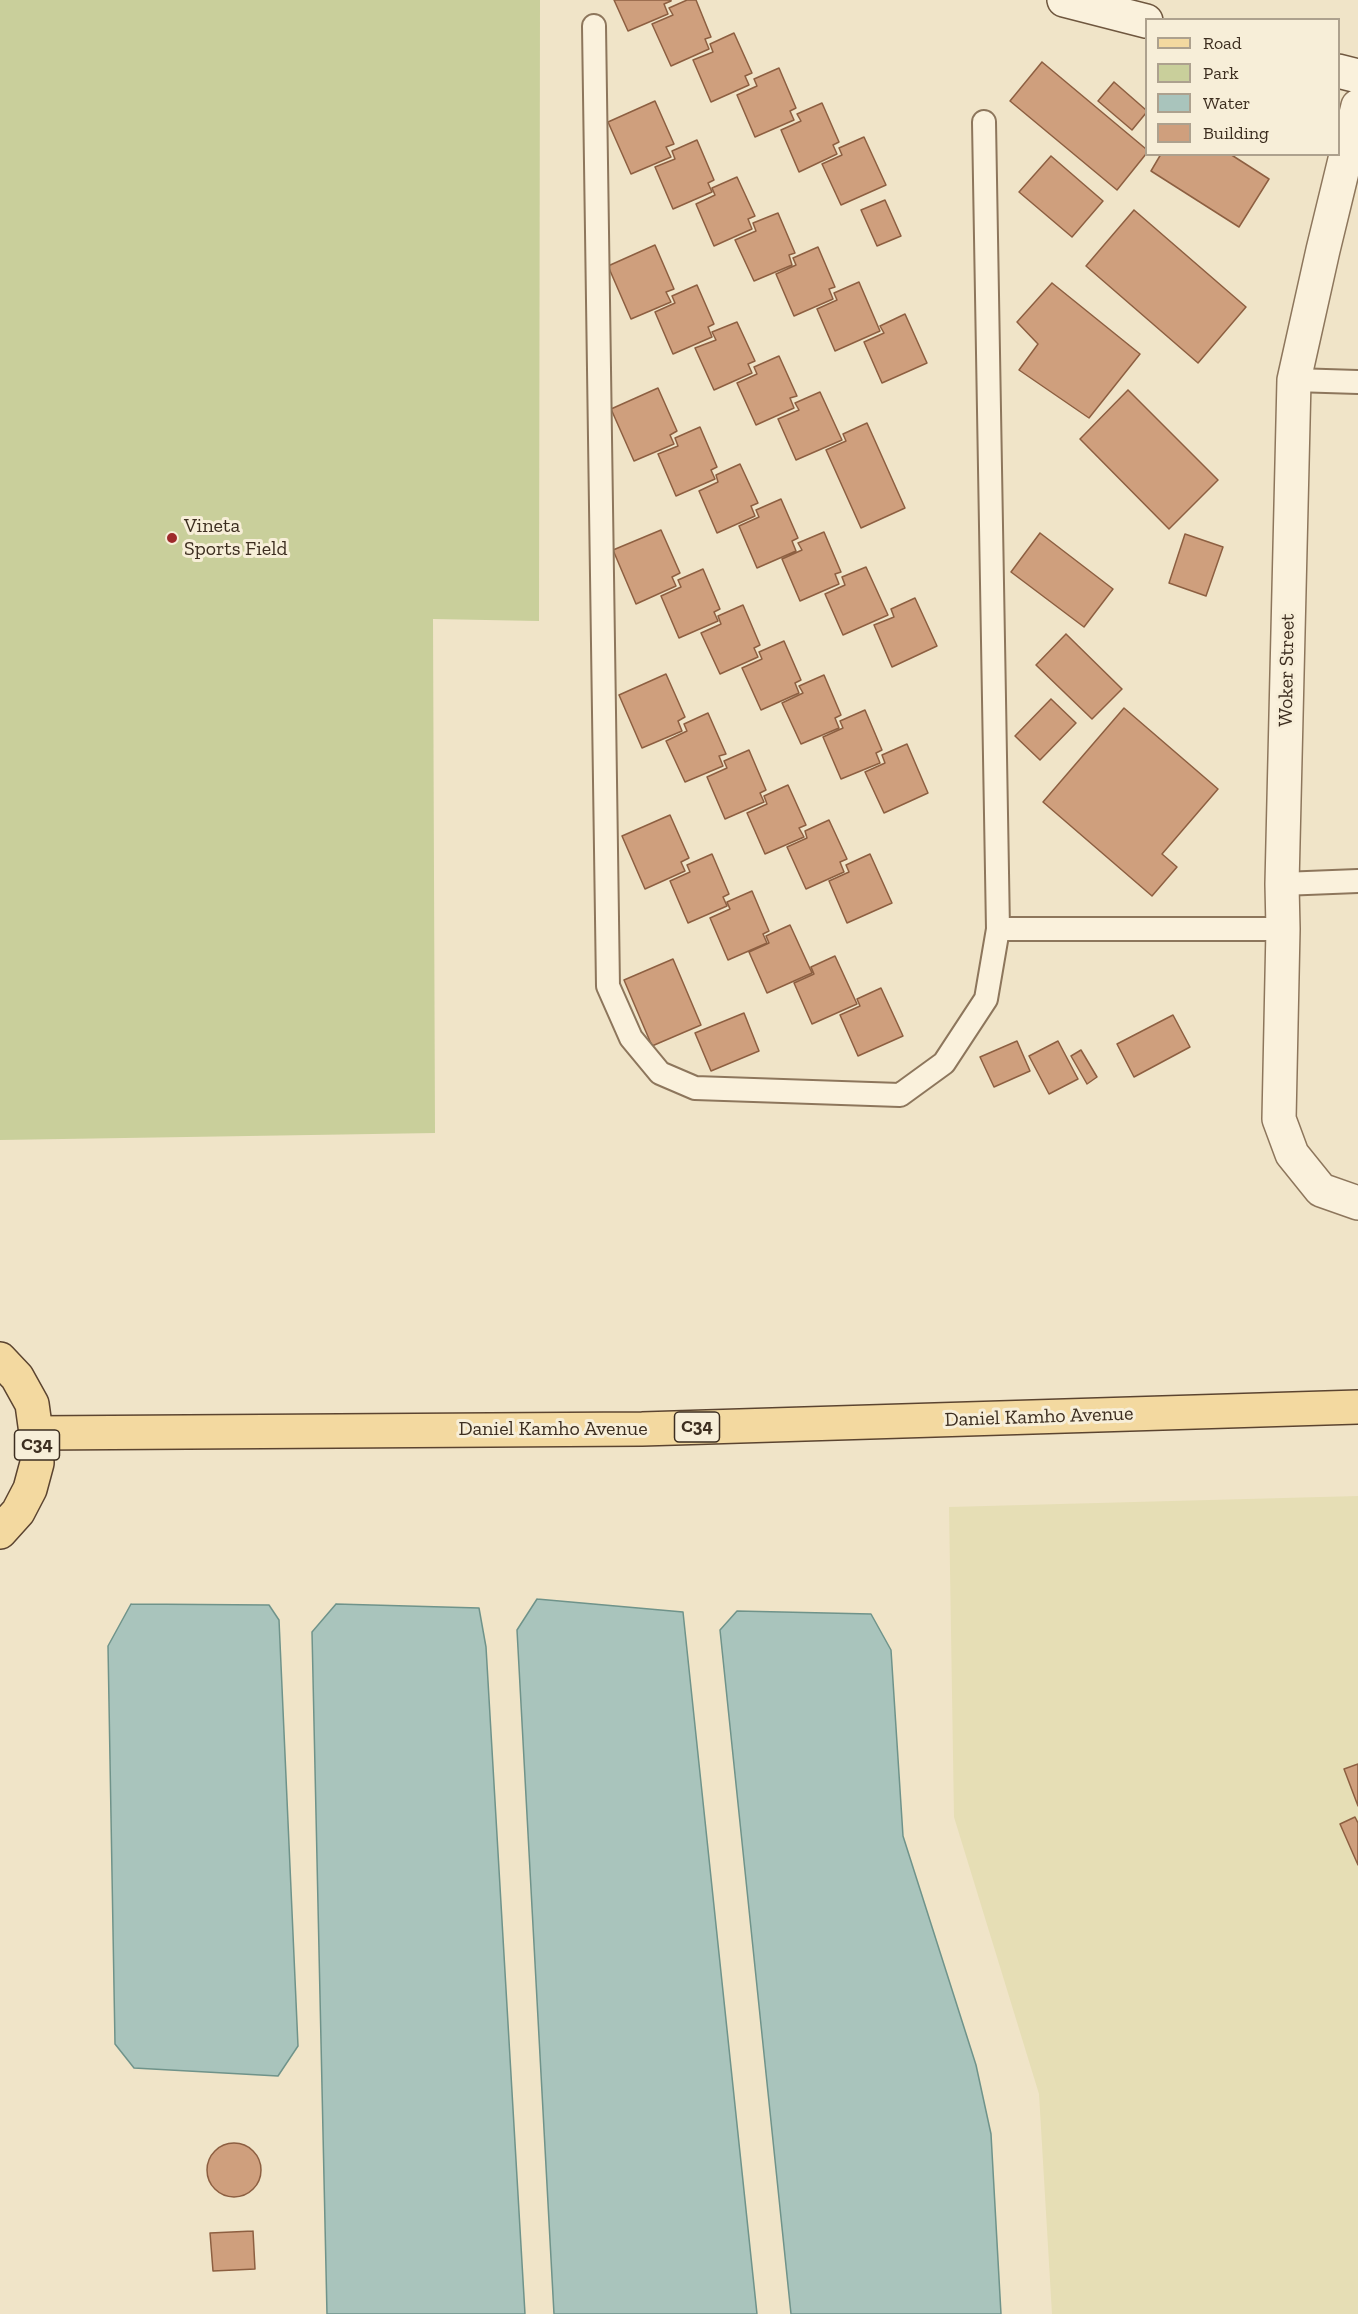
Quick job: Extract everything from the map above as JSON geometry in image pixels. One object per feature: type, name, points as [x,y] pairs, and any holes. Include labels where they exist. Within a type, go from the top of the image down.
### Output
[{"type":"main road","name":"C34","points":[[0,1359],[17,1377],[32,1404],[37,1463],[30,1489],[18,1512],[0,1532]]},
{"type":"main road","name":"Daniel Kamho Avenue","points":[[36,1432],[642,1429],[1358,1407]]},
{"type":"street","points":[[1064,0],[1145,21]]},
{"type":"street","points":[[1340,72],[1358,76]]},
{"type":"street","name":"Woker Street","points":[[1358,106],[1294,380],[1279,1119],[1293,1154],[1321,1190],[1358,1203]]},
{"type":"lane","points":[[594,26],[608,986],[631,1038],[660,1073],[696,1088],[900,1095],[944,1064],[986,999],[998,929],[984,122]]},
{"type":"lane","points":[[1294,380],[1358,382]]},
{"type":"lane","points":[[1282,884],[1358,882]]},
{"type":"lane","points":[[998,929],[1283,929]]},
{"type":"shaded area","points":[[1358,1496],[1358,2314],[1052,2314],[1039,2094],[954,1817],[949,1507]]},
{"type":"green space","points":[[0,0],[540,0],[539,621],[433,619],[435,1133],[0,1140]]},
{"type":"water","points":[[537,1599],[683,1612],[757,2314],[554,2314],[517,1630]]},
{"type":"water","points":[[131,1604],[269,1605],[279,1620],[298,2046],[278,2076],[134,2068],[115,2044],[108,1646]]},
{"type":"water","points":[[336,1604],[479,1608],[486,1647],[525,2314],[327,2314],[312,1632]]},
{"type":"water","points":[[737,1611],[871,1614],[891,1650],[903,1836],[976,2065],[991,2134],[1001,2314],[791,2314],[720,1630]]},
{"type":"building","points":[[614,0],[671,1],[664,4],[668,14],[628,31]]},
{"type":"building","points":[[687,0],[696,0],[711,37],[705,39],[709,49],[671,66],[652,24],[673,15],[669,8]]},
{"type":"building","points":[[734,33],[752,73],[745,76],[749,85],[711,102],[693,60],[713,52],[710,44]]},
{"type":"building","points":[[1042,62],[1145,148],[1145,155],[1117,190],[1010,101]]},
{"type":"building","points":[[779,68],[796,108],[790,111],[794,120],[755,137],[737,95],[757,86],[754,79]]},
{"type":"building","points":[[1114,82],[1145,109],[1145,114],[1132,130],[1098,101]]},
{"type":"building","points":[[655,101],[674,144],[666,147],[671,157],[631,174],[608,122]]},
{"type":"building","points":[[822,103],[839,142],[833,145],[837,154],[799,172],[781,130],[801,121],[797,114]]},
{"type":"building","points":[[864,137],[886,185],[841,205],[822,164],[842,155],[839,148]]},
{"type":"building","points":[[697,140],[714,180],[708,183],[712,192],[673,209],[655,167],[675,159],[672,151]]},
{"type":"building","points":[[1051,156],[1103,201],[1072,237],[1019,192]]},
{"type":"building","points":[[1160,156],[1233,156],[1269,179],[1239,227],[1151,171]]},
{"type":"building","points":[[737,177],[755,216],[748,219],[752,229],[714,246],[696,204],[715,195],[712,188]]},
{"type":"building","points":[[885,200],[901,236],[877,246],[861,210]]},
{"type":"building","points":[[1134,210],[1246,307],[1198,363],[1086,266]]},
{"type":"building","points":[[778,213],[795,253],[789,255],[792,265],[754,281],[735,240],[756,231],[753,223]]},
{"type":"building","points":[[655,245],[674,289],[666,292],[671,302],[631,319],[608,266]]},
{"type":"building","points":[[818,247],[835,287],[829,289],[833,299],[794,316],[776,274],[796,265],[793,258]]},
{"type":"building","points":[[859,282],[880,331],[835,351],[817,309],[837,300],[834,293]]},
{"type":"building","points":[[1052,283],[1140,354],[1089,418],[1019,370],[1038,344],[1017,322]]},
{"type":"building","points":[[697,285],[714,324],[708,327],[712,337],[673,354],[655,312],[675,303],[672,296]]},
{"type":"building","points":[[905,314],[927,363],[882,383],[864,342],[884,333],[880,326]]},
{"type":"building","points":[[737,322],[755,361],[748,364],[752,373],[714,390],[695,348],[716,340],[712,332]]},
{"type":"building","points":[[779,356],[797,396],[790,398],[794,408],[756,425],[737,383],[757,374],[754,367]]},
{"type":"building","points":[[658,388],[677,431],[670,435],[674,444],[634,461],[611,409]]},
{"type":"building","points":[[1128,390],[1218,480],[1169,529],[1080,439]]},
{"type":"building","points":[[820,392],[842,440],[796,460],[778,419],[799,410],[795,403]]},
{"type":"building","points":[[867,423],[905,508],[861,528],[826,450],[846,441],[843,434]]},
{"type":"building","points":[[700,427],[717,467],[711,470],[715,479],[676,496],[658,454],[678,446],[675,438]]},
{"type":"building","points":[[740,464],[758,503],[751,506],[755,516],[717,533],[699,491],[718,482],[716,475]]},
{"type":"building","points":[[781,499],[798,538],[792,541],[796,551],[757,568],[739,526],[759,517],[756,510]]},
{"type":"building","points":[[661,530],[680,573],[672,577],[676,586],[636,604],[613,550]]},
{"type":"building","points":[[824,532],[841,572],[835,574],[839,584],[800,601],[782,559],[802,550],[798,543]]},
{"type":"building","points":[[1040,533],[1113,589],[1084,627],[1011,572]]},
{"type":"building","points":[[1185,534],[1223,547],[1206,596],[1169,583]]},
{"type":"building","points":[[866,567],[888,615],[843,635],[825,594],[845,585],[842,577]]},
{"type":"building","points":[[703,569],[720,609],[714,612],[718,621],[679,638],[661,596],[681,587],[678,580]]},
{"type":"building","points":[[915,598],[937,646],[892,667],[874,625],[894,617],[891,609]]},
{"type":"building","points":[[743,605],[760,645],[754,648],[758,657],[720,674],[701,633],[721,624],[718,616]]},
{"type":"building","points":[[1066,634],[1122,689],[1092,719],[1036,665]]},
{"type":"building","points":[[784,641],[801,680],[795,683],[799,693],[761,710],[742,668],[762,659],[759,652]]},
{"type":"building","points":[[666,674],[685,717],[678,721],[682,731],[642,748],[619,695]]},
{"type":"building","points":[[824,675],[841,715],[835,718],[839,728],[801,744],[782,703],[803,693],[799,686]]},
{"type":"building","points":[[1051,699],[1076,723],[1040,760],[1015,736]]},
{"type":"building","points":[[1124,708],[1218,789],[1162,854],[1177,867],[1152,896],[1043,802]]},
{"type":"building","points":[[865,710],[882,750],[876,753],[880,763],[841,779],[823,737],[843,728],[840,721]]},
{"type":"building","points":[[708,713],[726,754],[719,756],[723,766],[685,782],[666,741],[687,731],[684,724]]},
{"type":"building","points":[[907,744],[928,793],[884,813],[865,772],[885,763],[882,755]]},
{"type":"building","points":[[749,750],[766,790],[760,793],[764,802],[725,819],[707,777],[727,768],[724,761]]},
{"type":"building","points":[[788,785],[806,825],[799,828],[804,837],[765,854],[747,813],[767,804],[764,796]]},
{"type":"building","points":[[670,815],[689,858],[681,862],[685,871],[645,889],[622,836]]},
{"type":"building","points":[[829,820],[847,859],[840,862],[844,872],[806,889],[787,847],[807,838],[805,831]]},
{"type":"building","points":[[712,854],[729,894],[723,897],[727,906],[688,923],[670,881],[690,872],[687,865]]},
{"type":"building","points":[[870,854],[892,903],[847,923],[829,881],[849,872],[846,865]]},
{"type":"building","points":[[752,891],[769,931],[763,934],[767,943],[728,960],[710,918],[730,909],[727,902]]},
{"type":"building","points":[[790,925],[812,973],[767,993],[749,952],[769,943],[766,936]]},
{"type":"building","points":[[835,956],[857,1004],[812,1024],[794,983],[814,974],[811,967]]},
{"type":"building","points":[[673,959],[701,1025],[652,1046],[624,980]]},
{"type":"building","points":[[881,988],[903,1036],[858,1056],[840,1015],[860,1006],[857,999]]},
{"type":"building","points":[[744,1013],[759,1051],[711,1071],[695,1033]]},
{"type":"building","points":[[1173,1015],[1190,1047],[1134,1077],[1117,1044]]},
{"type":"building","points":[[1017,1041],[1030,1071],[994,1087],[980,1057]]},
{"type":"building","points":[[1058,1041],[1078,1079],[1049,1094],[1029,1056]]},
{"type":"building","points":[[1081,1050],[1097,1077],[1087,1084],[1071,1056]]},
{"type":"building","points":[[1358,1764],[1358,1806],[1344,1769]]},
{"type":"building","points":[[1355,1817],[1358,1823],[1358,1865],[1340,1824]]},
{"type":"building","points":[[234,2143],[244,2145],[253,2151],[259,2160],[261,2170],[259,2180],[253,2189],[244,2195],[234,2197],[224,2195],[215,2189],[209,2180],[207,2170],[209,2160],[215,2151],[224,2145]]},
{"type":"building","points":[[253,2231],[255,2269],[213,2271],[210,2233]]},
{"type":"place","name":"Vineta Sports Field","points":[[172,538]]}]
